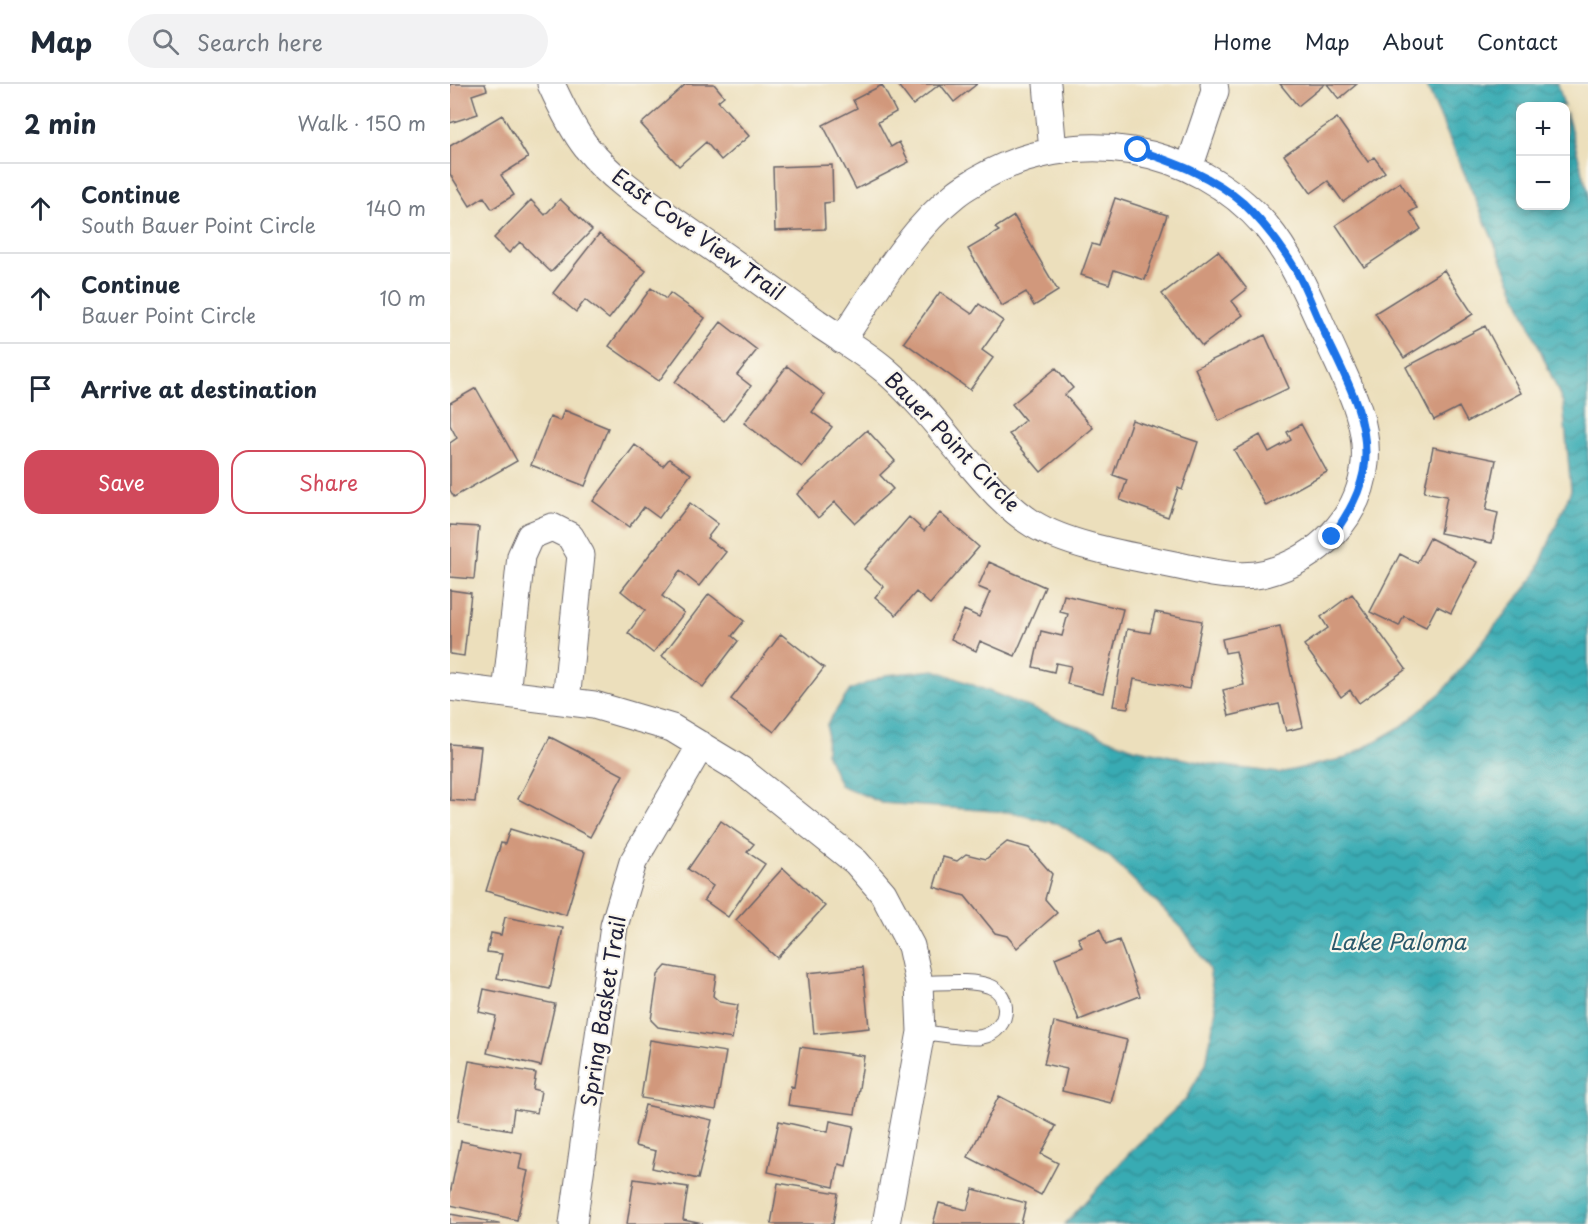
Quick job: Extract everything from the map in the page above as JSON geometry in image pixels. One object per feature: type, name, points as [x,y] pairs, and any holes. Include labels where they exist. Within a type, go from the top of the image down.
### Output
[{"type":"street","name":"East Cove View Trail","points":[[550,84],[563,111],[587,148],[626,186],[842,340]]},
{"type":"street","points":[[1047,84],[1053,151]]},
{"type":"street","points":[[1189,168],[1215,91],[1214,84]]},
{"type":"street","name":"Bauer Point Circle","points":[[1086,146],[1138,150],[1189,168],[1242,202],[1267,228],[1295,269],[1358,409],[1364,435],[1365,462],[1355,501],[1332,537],[1318,549],[1299,561],[1263,574],[1237,576],[1210,573],[1072,541],[1033,524],[1010,506],[988,485],[926,412],[884,369],[842,340],[906,247],[933,215],[958,192],[991,172],[1025,157],[1086,146]]},
{"type":"street","points":[[506,694],[521,556],[530,536],[552,527],[570,536],[581,555],[566,702]]},
{"type":"street","points":[[450,687],[594,705],[672,728],[741,770],[856,862],[883,893],[911,946],[919,983],[921,1032],[886,1224]]},
{"type":"street","name":"Spring Basket Trail","points":[[573,1224],[614,926],[633,862],[700,745]]},
{"type":"lane","points":[[919,983],[981,983],[992,987],[1001,995],[1005,1006],[1003,1020],[996,1030],[980,1038],[921,1032]]},
{"type":"water","name":"Lake Paloma","points":[[1426,84],[1558,84],[1563,102],[1516,102],[1516,210],[1570,210],[1570,126],[1588,191],[1588,1224],[1065,1224],[1135,1147],[1185,1100],[1206,1064],[1216,1009],[1209,969],[1184,930],[1110,857],[1059,824],[1008,812],[882,803],[840,785],[826,753],[827,724],[850,690],[886,675],[935,670],[1133,748],[1209,764],[1279,773],[1346,758],[1402,726],[1443,691],[1535,576],[1571,490],[1563,403]]},
{"type":"building","points":[[450,84],[485,84],[487,90],[472,95],[478,114],[450,123]]},
{"type":"building","points":[[686,84],[714,84],[724,96],[718,101],[749,136],[721,160],[706,142],[679,166],[641,124]]},
{"type":"building","points":[[897,84],[940,84],[913,105]]},
{"type":"building","points":[[940,84],[977,84],[954,102]]},
{"type":"building","points":[[1280,84],[1325,84],[1298,106]]},
{"type":"building","points":[[1327,84],[1357,84],[1339,99]]},
{"type":"building","points":[[882,85],[896,112],[878,122],[891,147],[899,142],[909,162],[856,189],[823,125],[857,108],[853,100]]},
{"type":"building","points":[[502,115],[528,158],[501,175],[514,195],[492,209],[484,197],[470,206],[450,174],[450,146]]},
{"type":"building","points":[[1337,118],[1368,162],[1374,157],[1385,172],[1343,202],[1328,181],[1311,193],[1284,155]]},
{"type":"building","points":[[832,165],[833,202],[824,203],[825,229],[775,231],[773,167]]},
{"type":"building","points":[[1400,182],[1417,208],[1410,212],[1421,229],[1364,267],[1336,225]]},
{"type":"building","points":[[1115,198],[1167,215],[1145,280],[1114,270],[1109,284],[1081,275],[1092,244],[1099,246]]},
{"type":"building","points":[[560,199],[592,230],[551,272],[520,242],[509,253],[494,238],[531,200],[545,215]]},
{"type":"building","points":[[1014,216],[1058,291],[1034,306],[1026,292],[1002,306],[968,249],[999,231],[995,228]]},
{"type":"building","points":[[599,234],[646,271],[609,319],[585,300],[576,312],[553,293]]},
{"type":"building","points":[[1218,251],[1247,289],[1232,301],[1243,315],[1202,346],[1162,294]]},
{"type":"building","points":[[1444,270],[1473,314],[1404,358],[1375,313]]},
{"type":"building","points":[[651,288],[666,299],[670,293],[705,318],[659,381],[609,346]]},
{"type":"building","points":[[940,292],[972,314],[979,304],[1003,321],[982,350],[993,358],[970,390],[904,342]]},
{"type":"building","points":[[721,322],[757,350],[737,375],[751,386],[724,421],[675,382]]},
{"type":"building","points":[[1485,326],[1521,393],[1467,422],[1459,407],[1434,420],[1406,367]]},
{"type":"building","points":[[1265,335],[1289,388],[1219,421],[1195,368]]},
{"type":"building","points":[[787,366],[825,395],[812,412],[832,427],[802,467],[744,423]]},
{"type":"building","points":[[1056,368],[1073,388],[1065,395],[1093,428],[1041,472],[1009,434],[1025,420],[1012,404]]},
{"type":"building","points":[[476,388],[517,461],[454,497],[450,490],[450,443],[457,438],[450,425],[450,403]]},
{"type":"building","points":[[564,410],[608,428],[585,486],[531,465],[550,417],[560,421]]},
{"type":"building","points":[[1132,420],[1198,442],[1182,490],[1178,488],[1168,517],[1120,500],[1127,480],[1113,475]]},
{"type":"building","points":[[1301,424],[1327,472],[1266,506],[1234,450],[1260,435],[1269,452],[1291,440],[1287,432]]},
{"type":"building","points":[[867,430],[895,461],[880,475],[893,489],[855,523],[835,502],[818,518],[797,494]]},
{"type":"building","points":[[635,445],[663,466],[669,459],[691,474],[659,518],[644,507],[629,527],[593,501]]},
{"type":"building","points":[[1433,447],[1496,460],[1486,510],[1498,513],[1492,543],[1440,533],[1447,496],[1424,492]]},
{"type":"building","points":[[690,503],[718,524],[707,538],[726,552],[699,586],[680,571],[662,596],[684,613],[653,653],[628,633],[645,610],[621,591]]},
{"type":"building","points":[[940,513],[979,547],[930,604],[916,592],[896,615],[875,597],[884,587],[864,569],[909,517],[924,531]]},
{"type":"building","points":[[450,525],[479,527],[474,579],[450,577]]},
{"type":"building","points":[[1430,538],[1477,562],[1451,613],[1437,606],[1426,627],[1404,616],[1399,626],[1370,612],[1400,554],[1417,563]]},
{"type":"building","points":[[989,562],[1045,587],[1015,656],[980,641],[976,651],[951,639],[964,610],[979,617],[990,592],[978,587]]},
{"type":"building","points":[[450,590],[471,593],[464,656],[450,654]]},
{"type":"building","points":[[709,594],[744,621],[732,636],[738,641],[703,687],[662,656]]},
{"type":"building","points":[[1352,594],[1406,669],[1359,703],[1350,690],[1341,697],[1304,645],[1328,628],[1321,617]]},
{"type":"building","points":[[1064,595],[1123,609],[1103,693],[1067,684],[1071,666],[1056,663],[1054,672],[1033,667],[1041,631],[1062,636],[1068,614],[1060,612]]},
{"type":"building","points":[[1155,612],[1202,621],[1189,689],[1134,679],[1128,708],[1113,706],[1127,629],[1150,633]]},
{"type":"building","points":[[1280,626],[1303,727],[1286,731],[1279,704],[1229,716],[1223,690],[1244,685],[1236,651],[1225,653],[1222,639]]},
{"type":"building","points":[[781,634],[824,668],[774,732],[731,699]]},
{"type":"building","points":[[550,737],[623,775],[590,837],[518,799]]},
{"type":"building","points":[[450,744],[481,747],[475,802],[450,800]]},
{"type":"building","points":[[721,821],[754,844],[747,852],[765,864],[728,917],[704,900],[713,886],[688,869]]},
{"type":"building","points":[[510,829],[585,852],[566,915],[486,891],[501,843],[505,844]]},
{"type":"building","points":[[1007,842],[1029,848],[1052,874],[1045,899],[1057,913],[1017,948],[1007,936],[995,933],[965,896],[934,887],[943,857],[957,861],[966,854],[986,859]]},
{"type":"building","points":[[783,868],[825,906],[777,958],[736,920]]},
{"type":"building","points":[[505,917],[563,928],[550,989],[497,978],[502,954],[487,952],[491,933],[501,935]]},
{"type":"building","points":[[1100,929],[1106,945],[1119,940],[1140,996],[1079,1020],[1055,958],[1082,947],[1078,938]]},
{"type":"building","points":[[666,966],[716,975],[713,996],[720,1002],[738,1005],[732,1039],[658,1027],[651,1020],[658,975]]},
{"type":"building","points":[[863,967],[869,1028],[814,1034],[808,973]]},
{"type":"building","points":[[484,989],[555,1004],[541,1066],[487,1053],[496,1016],[479,1012]]},
{"type":"building","points":[[1054,1022],[1127,1040],[1111,1103],[1062,1091],[1067,1069],[1044,1064]]},
{"type":"building","points":[[650,1040],[726,1052],[716,1110],[641,1098]]},
{"type":"building","points":[[800,1047],[864,1056],[855,1114],[788,1105],[791,1086],[794,1087]]},
{"type":"building","points":[[469,1061],[536,1073],[533,1089],[541,1091],[537,1113],[514,1109],[511,1130],[458,1121]]},
{"type":"building","points":[[999,1096],[1056,1126],[1041,1154],[1058,1163],[1041,1195],[968,1157]]},
{"type":"building","points":[[645,1105],[712,1120],[698,1179],[652,1168],[656,1151],[635,1146]]},
{"type":"building","points":[[779,1121],[828,1132],[830,1121],[854,1126],[846,1166],[839,1164],[834,1187],[768,1172]]},
{"type":"building","points":[[461,1141],[522,1154],[519,1169],[528,1171],[517,1220],[450,1205],[450,1194]]},
{"type":"building","points":[[634,1179],[688,1187],[683,1220],[703,1224],[627,1224]]},
{"type":"building","points":[[778,1183],[838,1193],[833,1224],[771,1224]]},
{"type":"building","points":[[973,1189],[1026,1203],[1021,1224],[933,1224],[939,1203],[967,1210]]},
{"type":"building","points":[[450,1214],[499,1223],[499,1224],[450,1224]]},
{"type":"route","points":[[1138,150],[1189,168],[1242,202],[1267,228],[1295,269],[1358,409],[1364,435],[1365,462],[1361,483],[1355,501],[1332,537]]}]
